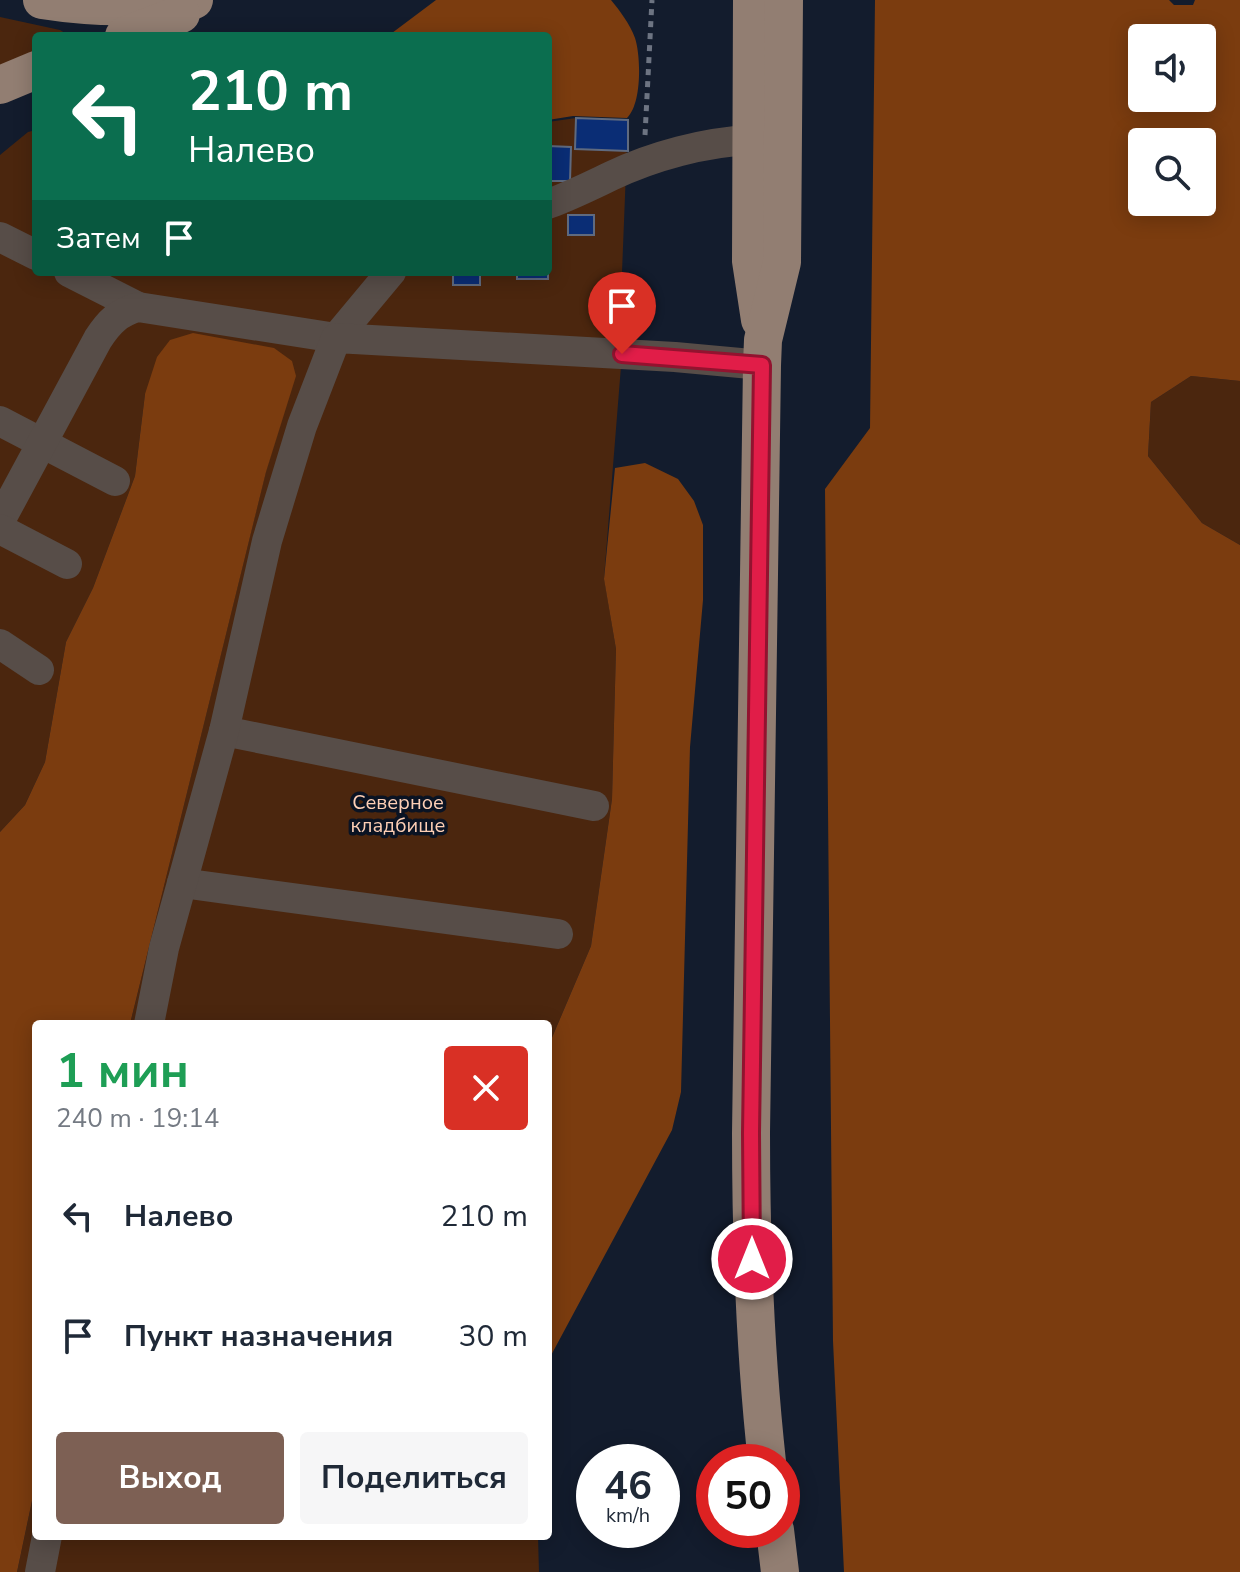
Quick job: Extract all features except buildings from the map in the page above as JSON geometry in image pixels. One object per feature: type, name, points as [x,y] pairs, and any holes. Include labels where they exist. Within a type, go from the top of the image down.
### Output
[{"type":"main road","points":[[42,0],[81,6],[156,6],[194,0]]},
{"type":"main road","points":[[134,32],[216,0]]},
{"type":"main road","points":[[752,0],[767,140]]},
{"type":"main road","points":[[765,1444],[756,1350],[752,1259],[763,352],[751,261],[784,0]]},
{"type":"main road","points":[[0,85],[32,72]]},
{"type":"main road","points":[[777,1548],[780,1572]]},
{"type":"street","points":[[552,203],[576,195],[613,175],[680,152],[714,144],[767,140]]},
{"type":"street","points":[[0,237],[32,253]]},
{"type":"street","points":[[77,276],[138,307],[336,338],[675,357],[763,352]]},
{"type":"street","points":[[150,1020],[164,948],[224,731],[267,541],[302,426],[336,338],[388,276]]},
{"type":"street","points":[[0,521],[108,323],[122,312],[138,307]]},
{"type":"street","points":[[0,421],[115,481]]},
{"type":"street","points":[[0,529],[67,564]]},
{"type":"street","points":[[0,644],[39,670]]},
{"type":"street","points":[[224,731],[594,806]]},
{"type":"street","points":[[182,883],[558,934]]},
{"type":"street","points":[[40,1572],[46,1540]]},
{"type":"path","points":[[645,149],[652,0]]},
{"type":"green space","points":[[0,17],[63,32],[32,32],[32,54],[0,66]]},
{"type":"green space","name":"Северное кладбище","points":[[576,118],[628,120],[621,298],[622,354],[604,578],[616,649],[612,799],[591,946],[552,1038],[552,1020],[131,1020],[266,471],[295,376],[145,394],[135,476],[93,588],[66,642],[45,762],[25,805],[0,832],[0,155],[32,131],[32,276],[552,276],[552,121]]},
{"type":"green space","points":[[1191,376],[1240,381],[1240,545],[1202,523],[1148,456],[1151,402]]},
{"type":"green space","points":[[32,1501],[32,1540],[538,1540],[539,1572],[17,1572]]},
{"type":"shaded area","points":[[436,0],[611,0],[635,38],[638,91],[627,118],[573,116],[552,119],[552,32],[393,32]]},
{"type":"shaded area","points":[[875,0],[1169,0],[1174,5],[1193,5],[1195,0],[1240,0],[1240,381],[1191,376],[1151,402],[1148,456],[1202,523],[1240,545],[1240,1572],[844,1572],[833,1341],[825,489],[870,428]]},
{"type":"shaded area","points":[[193,333],[274,348],[292,361],[296,376],[266,472],[131,1020],[32,1020],[32,1501],[17,1572],[0,1572],[0,832],[25,805],[45,762],[66,642],[93,588],[135,476],[145,394],[157,357],[170,340]]},
{"type":"shaded area","points":[[645,463],[678,479],[694,501],[703,525],[703,600],[690,747],[681,1092],[672,1130],[552,1354],[552,1038],[591,946],[612,799],[616,649],[604,579],[615,468]]},
{"type":"route","points":[[622,354],[762,365],[751,1133],[752,1259]]}]
